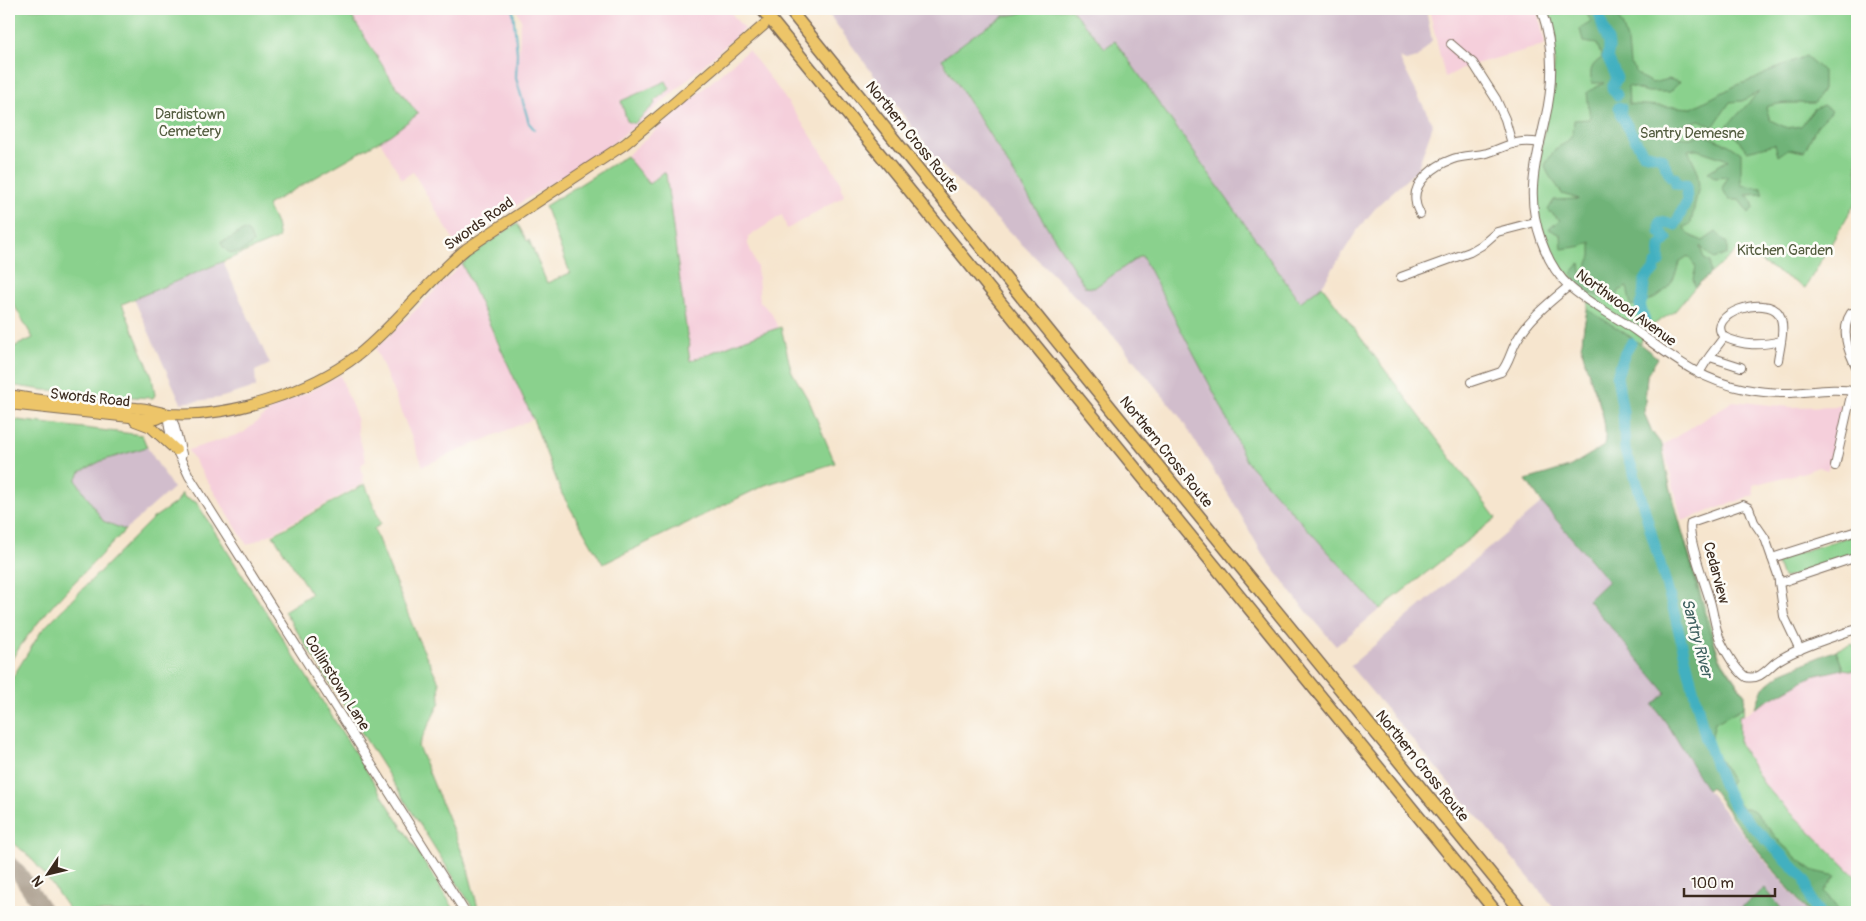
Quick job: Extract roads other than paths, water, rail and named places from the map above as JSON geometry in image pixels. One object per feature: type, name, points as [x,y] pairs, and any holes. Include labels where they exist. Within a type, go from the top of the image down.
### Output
[{"type":"highway","name":"Northern Cross Route","points":[[789,9],[1106,402],[1522,912]]},
{"type":"highway","points":[[763,10],[1495,912]]},
{"type":"main road","name":"Swords Road","points":[[9,395],[76,404],[149,408],[168,414],[206,414],[256,404],[325,376],[373,341],[443,269],[466,249],[629,140],[764,25]]},
{"type":"main road","name":"Swords Road","points":[[9,404],[157,419],[168,414]]},
{"type":"main road","points":[[128,417],[151,428],[176,450]]},
{"type":"street","name":"Northwood Avenue","points":[[1542,9],[1550,43],[1552,68],[1550,96],[1534,168],[1532,190],[1536,222],[1542,243],[1569,286],[1591,303],[1631,327],[1678,362],[1698,374],[1725,384],[1772,392],[1828,390],[1854,392]]},
{"type":"street","points":[[1450,44],[1472,63],[1496,99],[1505,119],[1512,144]]},
{"type":"street","points":[[1420,214],[1415,202],[1416,192],[1423,178],[1432,170],[1454,158],[1486,153],[1520,141],[1540,143]]},
{"type":"street","points":[[1401,277],[1470,252],[1482,245],[1497,232],[1536,222]]},
{"type":"street","points":[[1472,382],[1501,372],[1526,326],[1569,286]]},
{"type":"street","points":[[1778,360],[1781,340],[1781,320],[1775,308],[1748,306],[1728,315],[1719,328],[1724,337],[1741,344],[1768,344],[1781,340]]},
{"type":"street","points":[[1857,315],[1851,313],[1847,319],[1846,332],[1847,345],[1857,368]]},
{"type":"street","points":[[1698,374],[1724,337]]},
{"type":"street","points":[[1710,358],[1742,368]]},
{"type":"street","points":[[1835,466],[1854,392]]},
{"type":"street","name":"Collinstown Lane","points":[[168,414],[167,425],[176,450],[186,468],[465,912]]},
{"type":"street","name":"Collinstown Lane","points":[[168,414],[174,424],[186,468]]},
{"type":"street","name":"Cedarview","points":[[1800,650],[1784,616],[1779,583],[1772,558],[1763,534],[1754,522],[1749,508],[1745,505],[1696,520],[1690,525],[1696,556],[1718,633],[1724,648],[1739,671],[1746,677],[1758,676],[1775,663],[1800,650],[1847,632],[1854,630],[1857,632]]},
{"type":"street","points":[[1772,558],[1857,531]]},
{"type":"street","points":[[1779,583],[1857,557]]},
{"type":"waterway","points":[[513,9],[517,53],[516,78],[529,123],[534,129]]},
{"type":"waterway","name":"Santry River","points":[[1597,9],[1608,42],[1607,56],[1617,78],[1612,88],[1617,95]]},
{"type":"waterway","name":"Santry River","points":[[1619,107],[1621,108],[1621,115],[1643,153],[1661,157],[1671,177],[1675,178],[1676,184],[1686,185],[1687,201],[1675,225],[1660,222],[1660,232],[1667,239],[1660,246],[1659,262],[1655,265],[1654,271],[1644,283],[1640,305],[1645,321]]},
{"type":"waterway","name":"Santry River","points":[[1631,343],[1624,355],[1617,376],[1623,412],[1625,451],[1633,470],[1673,608],[1705,736],[1722,782],[1735,808],[1805,879],[1811,902],[1819,912]]},
{"type":"tunnel","points":[[764,24],[782,9]]},
{"type":"park label","name":"Dardistown Cemetery","points":[[190,122]]},
{"type":"park label","name":"Santry Demesne","points":[[1692,133]]},
{"type":"park label","name":"Kitchen Garden","points":[[1785,250]]}]
